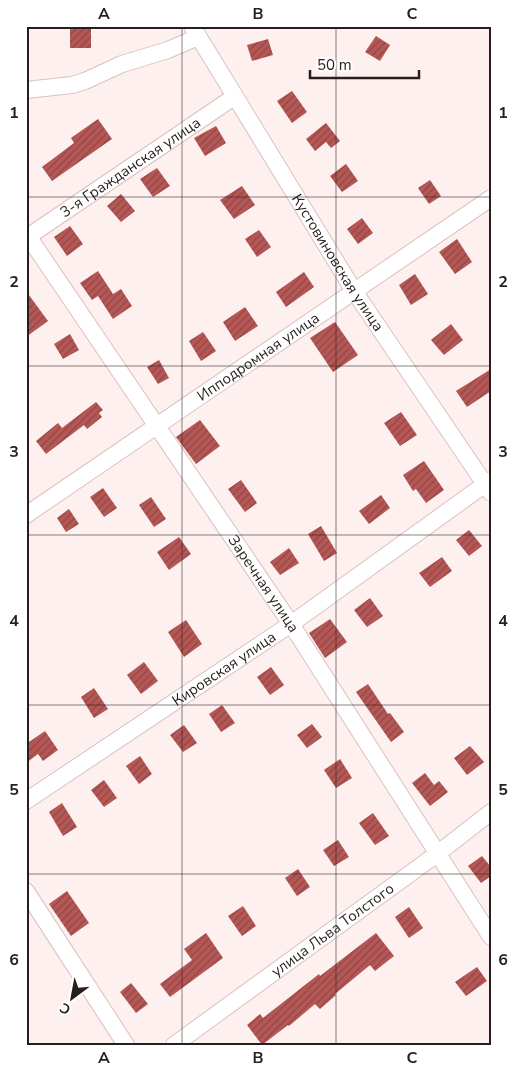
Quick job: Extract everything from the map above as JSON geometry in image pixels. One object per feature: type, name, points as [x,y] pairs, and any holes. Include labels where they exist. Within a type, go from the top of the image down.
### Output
[{"type":"street","points":[[26,90],[72,85],[85,81],[122,64],[168,50],[195,32]]},
{"type":"street","name":"Кустовиновская улица","points":[[195,32],[354,291],[489,486]]},
{"type":"street","name":"3-я Гражданская улица","points":[[27,237],[234,97]]},
{"type":"street","name":"Ипподромная улица","points":[[26,515],[491,198]]},
{"type":"street","name":"Заречная улица","points":[[27,237],[291,624],[491,937]]},
{"type":"street","name":"Кировская улица","points":[[26,801],[291,624],[489,486]]},
{"type":"street","name":"улица Льва Толстого","points":[[174,1045],[437,854],[491,812]]},
{"type":"street","points":[[26,890],[126,1045]]},
{"type":"building","points":[[70,26],[91,26],[91,48],[70,48]]},
{"type":"building","points":[[376,36],[390,45],[380,61],[365,52]]},
{"type":"building","points":[[268,39],[273,55],[252,61],[247,45]]},
{"type":"building","points":[[292,91],[307,112],[292,123],[277,101]]},
{"type":"building","points":[[98,119],[112,139],[52,181],[42,167],[74,143],[71,138]]},
{"type":"building","points":[[326,123],[340,141],[331,148],[326,142],[315,151],[306,139]]},
{"type":"building","points":[[216,126],[226,143],[205,156],[194,138]]},
{"type":"building","points":[[346,164],[358,181],[342,192],[330,176]]},
{"type":"building","points":[[157,168],[170,186],[153,197],[140,179]]},
{"type":"building","points":[[430,180],[441,196],[429,204],[418,188]]},
{"type":"building","points":[[242,186],[255,205],[234,219],[220,200]]},
{"type":"building","points":[[121,194],[135,211],[121,222],[107,206]]},
{"type":"building","points":[[362,218],[373,233],[358,244],[347,229]]},
{"type":"building","points":[[70,226],[83,244],[67,256],[54,237]]},
{"type":"building","points":[[259,230],[271,247],[257,257],[245,239]]},
{"type":"building","points":[[457,239],[472,262],[455,274],[439,252]]},
{"type":"building","points":[[98,271],[113,294],[121,289],[132,306],[113,319],[98,296],[92,300],[80,283]]},
{"type":"building","points":[[304,272],[314,287],[286,307],[276,292]]},
{"type":"building","points":[[415,274],[428,294],[411,305],[399,285]]},
{"type":"building","points":[[26,291],[48,321],[26,337]]},
{"type":"building","points":[[245,307],[258,326],[235,341],[223,322]]},
{"type":"building","points":[[335,322],[358,355],[333,372],[310,338]]},
{"type":"building","points":[[451,324],[463,340],[444,355],[431,340]]},
{"type":"building","points":[[203,332],[216,351],[201,361],[189,341]]},
{"type":"building","points":[[70,334],[79,350],[63,359],[54,344]]},
{"type":"building","points":[[159,360],[169,378],[158,384],[147,367]]},
{"type":"building","points":[[491,369],[491,391],[467,407],[456,391]]},
{"type":"building","points":[[96,402],[103,410],[99,413],[102,417],[87,429],[84,425],[46,454],[36,441],[58,423],[62,428]]},
{"type":"building","points":[[401,412],[417,435],[400,446],[384,423]]},
{"type":"building","points":[[200,420],[220,446],[196,464],[176,437]]},
{"type":"building","points":[[424,461],[444,490],[426,503],[416,489],[413,491],[403,475]]},
{"type":"building","points":[[241,480],[257,503],[245,512],[228,489]]},
{"type":"building","points":[[103,488],[117,508],[104,517],[90,497]]},
{"type":"building","points":[[381,495],[390,508],[369,524],[359,511]]},
{"type":"building","points":[[151,497],[166,519],[154,527],[139,505]]},
{"type":"building","points":[[69,509],[79,524],[66,532],[57,518]]},
{"type":"building","points":[[321,526],[337,553],[324,561],[308,534]]},
{"type":"building","points":[[469,530],[482,546],[469,556],[456,540]]},
{"type":"building","points":[[179,537],[191,554],[169,570],[157,552]]},
{"type":"building","points":[[289,548],[299,563],[280,575],[270,562]]},
{"type":"building","points":[[442,557],[452,571],[430,587],[419,573]]},
{"type":"building","points":[[370,598],[383,616],[367,627],[354,610]]},
{"type":"building","points":[[330,619],[347,642],[325,658],[309,633]]},
{"type":"building","points":[[186,620],[202,644],[184,657],[168,632]]},
{"type":"building","points":[[144,662],[158,681],[141,694],[127,675]]},
{"type":"building","points":[[271,667],[284,685],[270,695],[257,677]]},
{"type":"building","points":[[368,684],[388,714],[390,713],[404,732],[391,742],[356,692]]},
{"type":"building","points":[[94,688],[108,709],[94,718],[81,697]]},
{"type":"building","points":[[222,705],[235,723],[221,732],[209,714]]},
{"type":"building","points":[[312,724],[322,737],[307,748],[297,735]]},
{"type":"building","points":[[184,725],[197,743],[183,752],[170,735]]},
{"type":"building","points":[[45,731],[58,750],[43,761],[38,754],[26,763],[26,744]]},
{"type":"building","points":[[470,746],[484,762],[467,775],[454,758]]},
{"type":"building","points":[[140,756],[152,774],[139,784],[126,766]]},
{"type":"building","points":[[340,759],[352,778],[336,788],[324,770]]},
{"type":"building","points":[[425,773],[434,785],[439,781],[448,792],[430,806],[412,783]]},
{"type":"building","points":[[104,780],[117,798],[104,807],[91,790]]},
{"type":"building","points":[[62,803],[77,827],[63,836],[49,812]]},
{"type":"building","points":[[373,813],[389,836],[375,845],[359,823]]},
{"type":"building","points":[[338,840],[349,857],[334,866],[323,850]]},
{"type":"building","points":[[482,856],[491,867],[491,876],[481,883],[468,866]]},
{"type":"building","points":[[298,869],[310,887],[297,896],[285,878]]},
{"type":"building","points":[[67,891],[89,923],[71,936],[49,904]]},
{"type":"building","points":[[243,906],[256,926],[242,936],[228,916]]},
{"type":"building","points":[[409,907],[423,928],[409,938],[395,917]]},
{"type":"building","points":[[206,933],[223,958],[170,997],[160,984],[192,960],[184,949]]},
{"type":"building","points":[[376,933],[394,956],[375,971],[370,965],[320,1009],[315,1004],[262,1045],[247,1025],[260,1014],[263,1018]]},
{"type":"building","points":[[477,967],[487,981],[466,996],[455,982]]},
{"type":"building","points":[[131,983],[148,1004],[136,1013],[120,992]]}]
